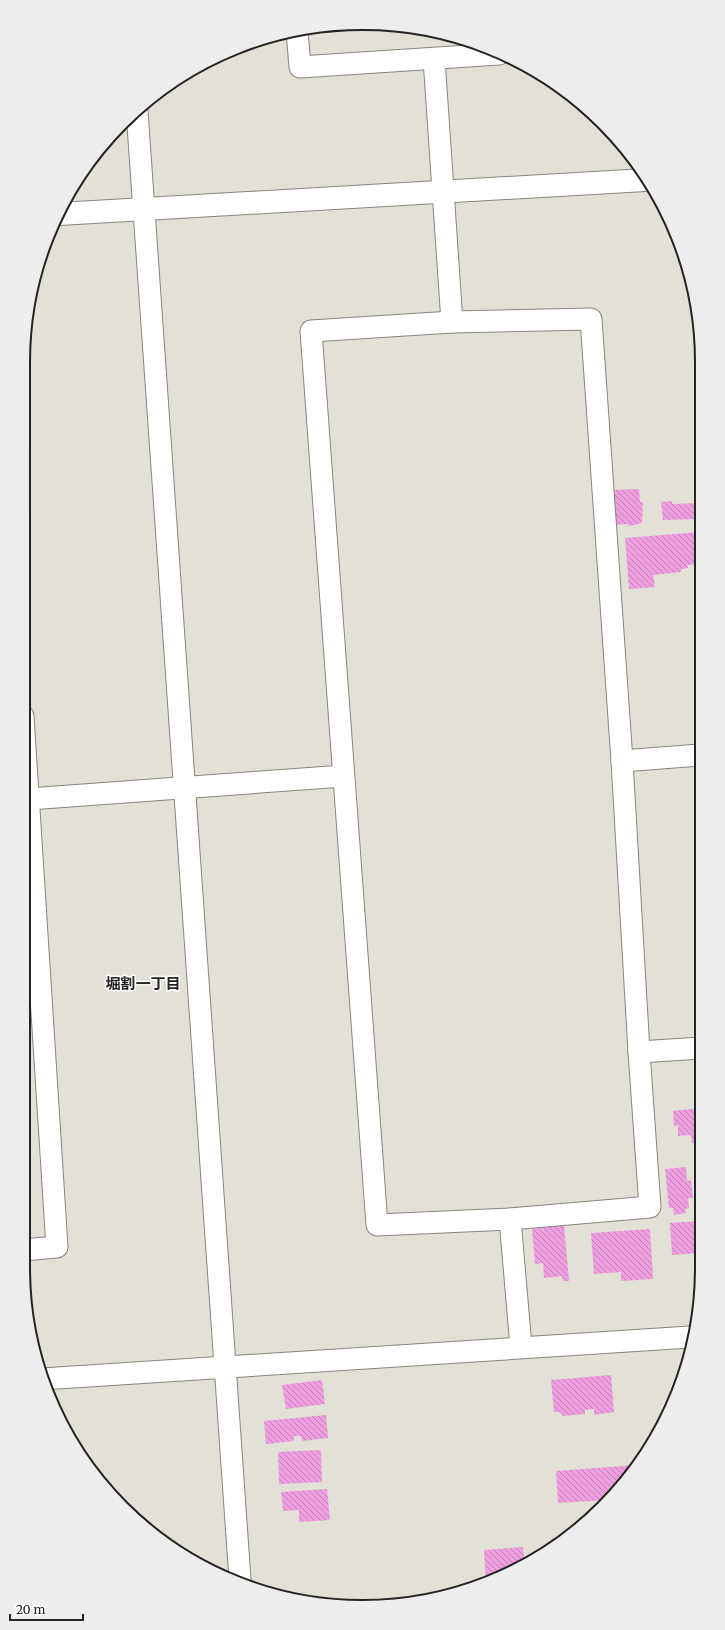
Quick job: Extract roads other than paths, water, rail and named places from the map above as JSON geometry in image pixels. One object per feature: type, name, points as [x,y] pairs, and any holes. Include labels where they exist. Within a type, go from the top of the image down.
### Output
[{"type":"street","points":[[297,36],[300,67],[489,55]]},
{"type":"street","points":[[434,59],[452,322]]},
{"type":"street","points":[[137,118],[240,1577]]},
{"type":"street","points":[[65,214],[443,193],[640,180]]},
{"type":"street","points":[[590,319],[622,761],[639,1052],[650,1207],[510,1219],[377,1225],[311,331],[452,322],[590,319]]},
{"type":"street","points":[[622,761],[695,755]]},
{"type":"street","points":[[30,800],[343,776]]},
{"type":"street","points":[[30,816],[57,1247],[30,1249]]},
{"type":"street","points":[[639,1052],[695,1048]]},
{"type":"street","points":[[510,1219],[521,1347]]},
{"type":"street","points":[[50,1379],[688,1337]]},
{"type":"district","name":"堀割一丁目","points":[[143,983]]}]
